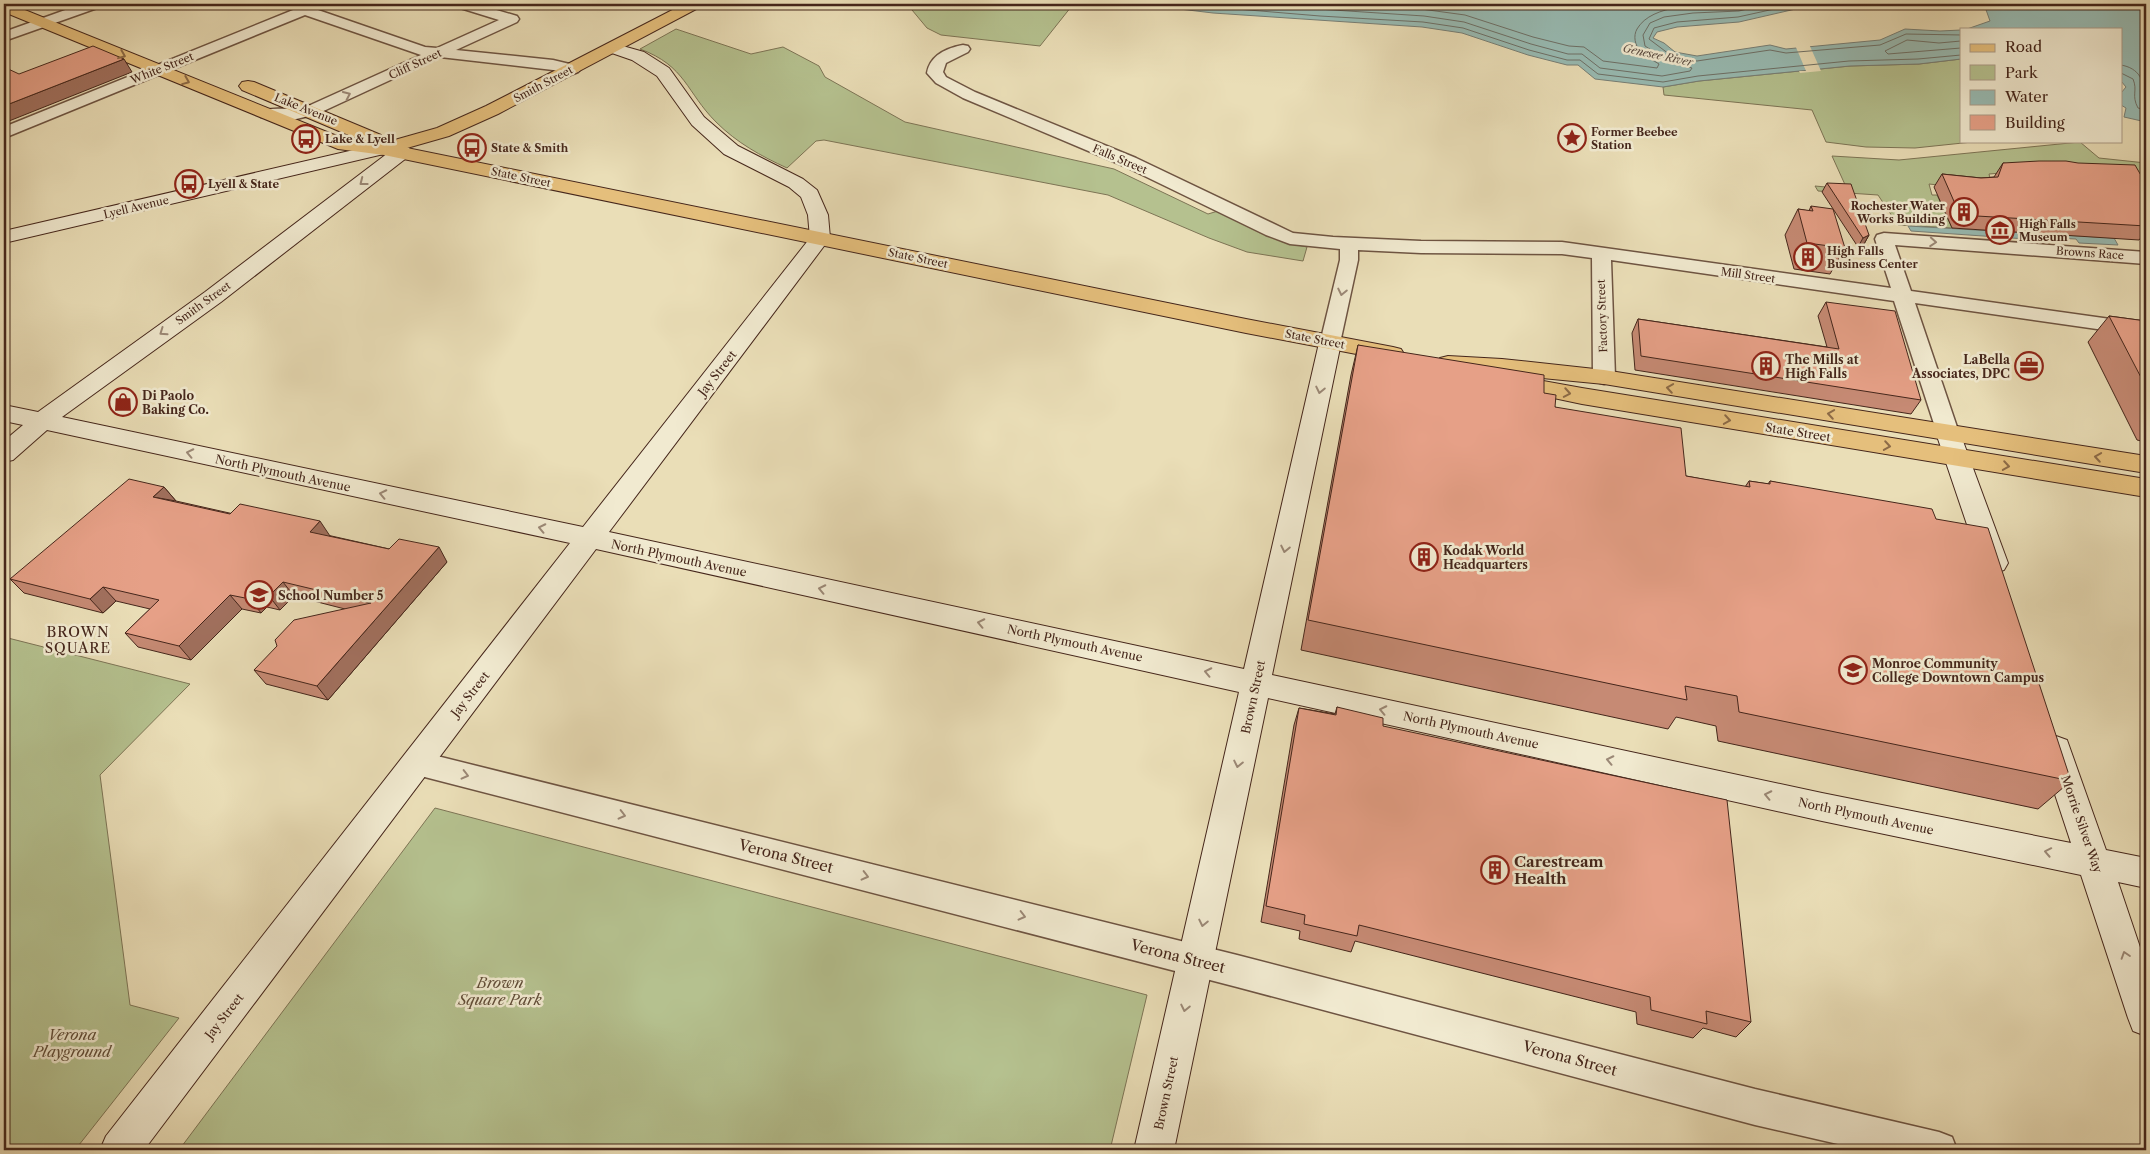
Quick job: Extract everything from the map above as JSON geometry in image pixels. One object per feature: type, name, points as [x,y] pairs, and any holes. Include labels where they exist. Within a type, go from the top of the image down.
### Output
[{"type":"main road","name":"Smith Street","points":[[393,150],[458,126],[695,4]]},
{"type":"main road","points":[[47,6],[88,23]]},
{"type":"main road","name":"Lake Avenue","points":[[4,7],[342,144],[393,150]]},
{"type":"main road","points":[[161,51],[206,69]]},
{"type":"main road","name":"Lake Avenue","points":[[231,79],[368,135],[393,150]]},
{"type":"main road","name":"State Street","points":[[393,150],[1330,343],[1452,364],[1491,376],[1559,392],[2146,488]]},
{"type":"main road","name":"State Street","points":[[1452,364],[1502,366],[1604,378],[2146,464]]},
{"type":"street","points":[[4,38],[95,4]]},
{"type":"street","name":"White Street","points":[[4,133],[320,4]]},
{"type":"street","name":"Cliff Street","points":[[267,114],[292,115],[311,111],[512,19],[462,4]]},
{"type":"street","points":[[304,10],[410,48],[438,53],[553,65],[572,69]]},
{"type":"street","points":[[612,48],[646,60],[663,72],[698,121],[731,150],[754,164],[796,183],[810,194],[818,215],[820,238]]},
{"type":"street","name":"Falls Street","points":[[963,49],[941,59],[935,73],[941,80],[969,95],[1130,162],[1278,234],[1308,240],[1349,244]]},
{"type":"street","name":"Lyell Avenue","points":[[4,237],[393,150]]},
{"type":"street","name":"Smith Street","points":[[4,454],[76,394],[213,297],[393,150]]},
{"type":"street","name":"Jay Street","points":[[120,1150],[820,238]]},
{"type":"street","name":"Browns Race","points":[[1902,296],[1884,239],[2146,250]]},
{"type":"street","name":"Mill Street","points":[[1349,244],[1421,247],[1543,247],[2146,330]]},
{"type":"street","name":"Brown Street","points":[[1154,1150],[1349,260],[1349,244]]},
{"type":"street","name":"Factory Street","points":[[1601,254],[1604,378]]},
{"type":"street","points":[[1902,296],[2001,584]]},
{"type":"street","name":"North Plymouth Avenue","points":[[4,413],[1256,682],[1822,807],[2146,873]]},
{"type":"street","name":"Morrie Silver Way","points":[[2046,720],[2146,1018]]},
{"type":"street","name":"Verona Street","points":[[417,763],[1195,960],[1755,1107],[1939,1150]]},
{"type":"green space","points":[[907,4],[1026,4],[1071,7],[1040,46],[941,35],[927,28]]},
{"type":"green space","points":[[676,29],[751,54],[783,47],[819,66],[825,77],[905,122],[1114,169],[1208,214],[1218,211],[1283,242],[1307,247],[1303,261],[1247,252],[1108,195],[824,140],[816,141],[787,168],[759,154],[732,136],[706,111],[684,81],[667,63],[640,49]]},
{"type":"green space","points":[[1960,59],[1960,142],[1972,142],[1915,148],[1866,147],[1826,142],[1812,110],[1664,95],[1663,87],[1699,81],[1850,66],[1919,64]]},
{"type":"green space","points":[[2080,142],[2099,158],[2146,163],[2146,175],[2044,170],[1989,174],[1992,186],[1976,189],[1929,184],[1932,195],[1937,195],[1952,228],[1898,225],[1878,195],[1818,191],[1815,186],[1847,189],[1832,156],[1899,160]]},
{"type":"green space","name":"Verona Playground","points":[[4,637],[190,684],[100,775],[130,1005],[179,1018],[75,1150],[4,1150]]},
{"type":"green space","name":"Brown Square Park","points":[[435,808],[1147,995],[1110,1150],[179,1150]]},
{"type":"water","name":"Genesee River","points":[[1138,4],[1806,4],[1800,8],[1739,22],[1677,27],[1657,32],[1653,38],[1664,43],[1675,52],[1697,56],[1770,45],[1786,49],[1880,40],[1905,29],[1960,30],[1960,59],[1919,64],[1850,66],[1699,81],[1663,87],[1595,79],[1578,65],[1567,65],[1528,55],[1462,33],[1422,27],[1213,13]]},
{"type":"water","points":[[1984,4],[2146,4],[2146,122],[2124,117],[2126,108],[2122,106],[2122,92],[2126,87],[2122,82],[2122,28],[1970,28],[1990,21]]},
{"type":"water","points":[[1908,226],[2114,238],[2118,245],[2079,243],[2076,239],[2054,238],[2055,241],[1911,231]]},
{"type":"pier","points":[[1809,44],[1821,71],[1800,73],[1799,71],[1806,71],[1795,45]]},
{"type":"building","points":[[93,46],[124,59],[4,106],[4,67],[19,74]]},
{"type":"building","points":[[2039,161],[2135,165],[2146,184],[2146,226],[1960,215],[1942,174],[1981,178],[1998,177],[2003,163]]},
{"type":"building","points":[[1827,183],[1851,184],[1869,235],[1863,238]]},
{"type":"building","points":[[1811,206],[1833,209],[1845,248],[1807,243],[1798,209],[1813,211]]},
{"type":"building","name":"The Mills at High Falls","points":[[1826,302],[1895,311],[1921,400],[1641,356],[1638,319],[1839,349]]},
{"type":"building","points":[[2109,316],[2146,321],[2146,387]]},
{"type":"building","points":[[1358,345],[1544,375],[1544,393],[1556,395],[1555,407],[1681,428],[1686,476],[1750,487],[1749,481],[1770,484],[1770,481],[1932,509],[1936,519],[1988,528],[2071,781],[1739,712],[1737,696],[1685,686],[1687,700],[1308,620]]},
{"type":"building","points":[[129,479],[164,487],[153,497],[230,514],[240,504],[320,521],[310,532],[389,549],[399,539],[439,547],[317,686],[254,670],[277,646],[275,640],[294,620],[371,603],[283,582],[269,596],[256,593],[250,599],[230,595],[179,646],[125,633],[159,600],[103,587],[90,599],[10,579]]},
{"type":"building","name":"Carestream Health","points":[[1337,707],[1383,718],[1383,726],[1727,800],[1751,1022],[1706,1011],[1707,1024],[1651,1010],[1650,997],[1359,925],[1357,936],[1304,924],[1305,915],[1266,906],[1299,708],[1336,715]]},
{"type":"place","name":"Former Beebee Station","points":[[1572,138]]},
{"type":"place","name":"Lake & Lyell","points":[[306,139]]},
{"type":"place","name":"State & Smith","points":[[472,148]]},
{"type":"place","name":"Lyell & State","points":[[189,184]]},
{"type":"place","name":"Rochester Water Works Building","points":[[1964,212]]},
{"type":"place","name":"High Falls Museum","points":[[2000,230]]},
{"type":"place","name":"High Falls Business Center","points":[[1808,257]]},
{"type":"place","name":"The Mills at High Falls","points":[[1766,366]]},
{"type":"place","name":"LaBella Associates, DPC","points":[[2029,366]]},
{"type":"place","name":"Di Paolo Baking Co.","points":[[123,402]]},
{"type":"place","name":"Kodak World Headquarters","points":[[1424,557]]},
{"type":"place","name":"School Number 5","points":[[259,595]]},
{"type":"place","name":"Monroe Community College Downtown Campus","points":[[1853,670]]},
{"type":"place","name":"Carestream Health","points":[[1495,870]]},
{"type":"district","name":"BROWN SQUARE","points":[[78,640]]}]
